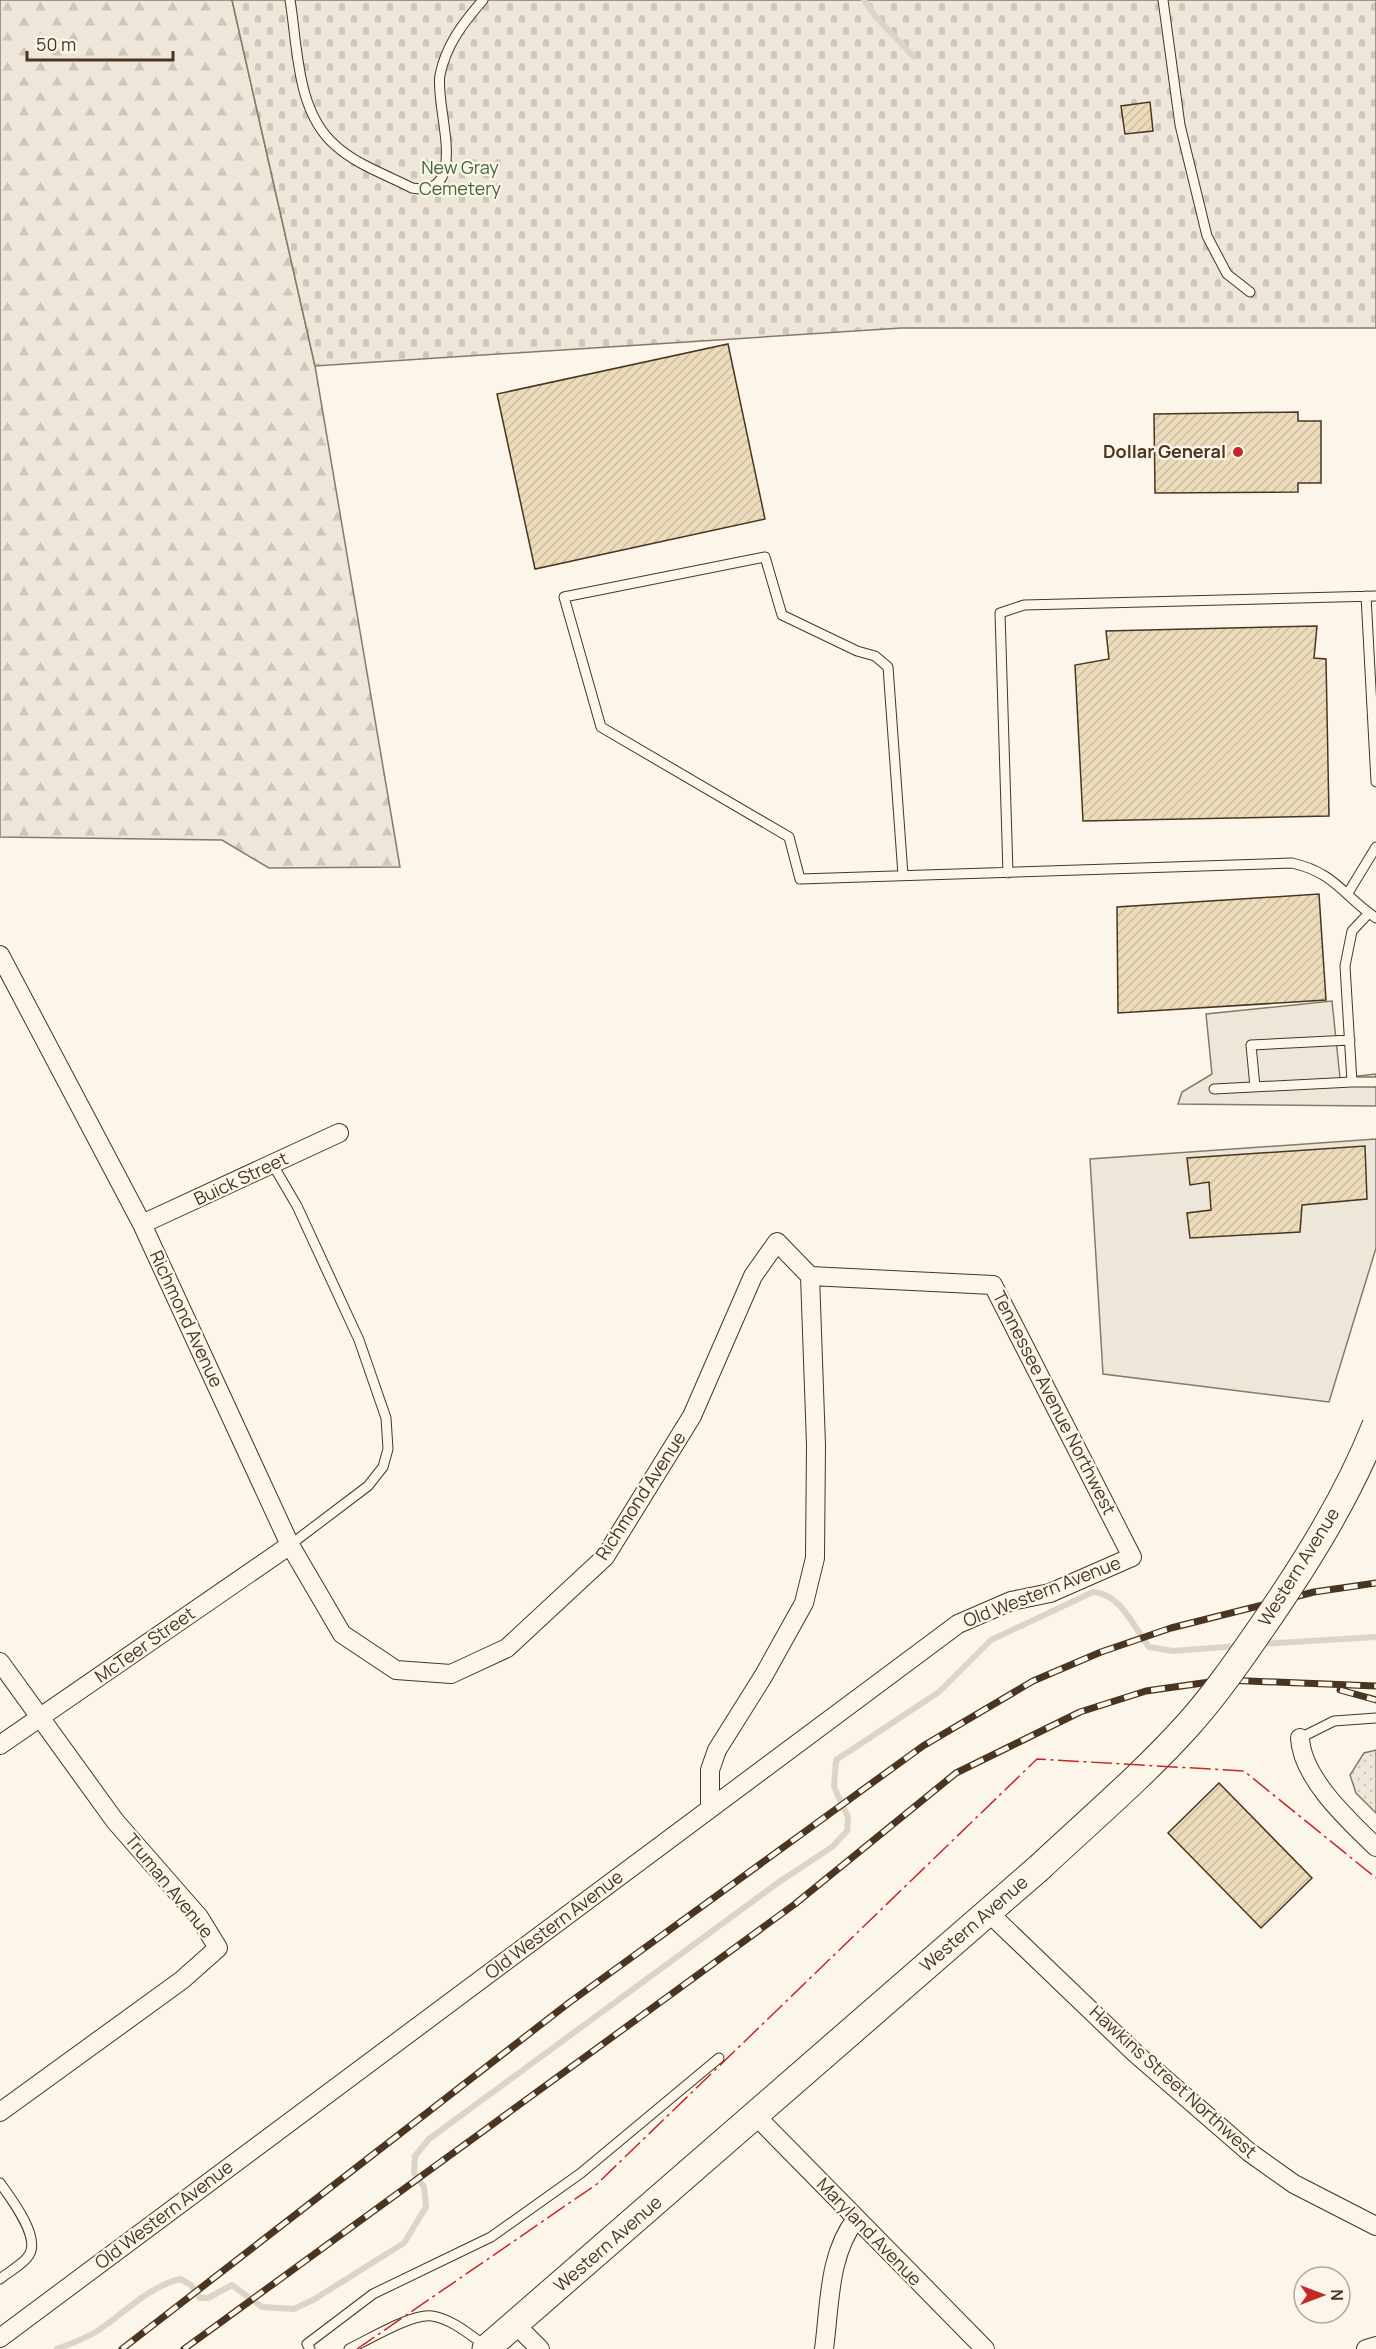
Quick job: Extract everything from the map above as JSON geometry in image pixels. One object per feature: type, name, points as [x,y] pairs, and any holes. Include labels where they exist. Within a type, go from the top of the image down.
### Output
[{"type":"main road","name":"Western Avenue","points":[[487,2348],[989,1913],[1136,1779],[1189,1724],[1243,1654],[1289,1588],[1335,1514],[1376,1425]]},
{"type":"street","name":"Richmond Avenue","points":[[0,955],[142,1224],[290,1545],[342,1634],[396,1670],[451,1674],[507,1648],[605,1557],[692,1416],[753,1276],[777,1242],[810,1276]]},
{"type":"street","name":"Buick Street","points":[[142,1224],[339,1133]]},
{"type":"street","name":"Tennessee Avenue Northwest","points":[[810,1276],[993,1285],[1132,1557]]},
{"type":"street","points":[[711,1808],[710,1770],[717,1750],[764,1675],[804,1602],[815,1558],[816,1445],[810,1276]]},
{"type":"street","name":"McTeer Street","points":[[0,1745],[290,1545]]},
{"type":"street","name":"Old Western Avenue","points":[[0,2337],[958,1624],[1011,1601],[1050,1593],[1132,1557]]},
{"type":"street","name":"Truman Avenue","points":[[0,1662],[115,1821],[199,1917],[218,1948],[182,1980],[0,2112]]},
{"type":"street","points":[[1300,1738],[1300,1752],[1310,1773],[1353,1825],[1376,1847]]},
{"type":"street","name":"Hawkins Street Northwest","points":[[989,1913],[1136,2054],[1250,2152],[1294,2184],[1376,2226]]},
{"type":"street","name":"Maryland Avenue","points":[[755,2115],[984,2349]]},
{"type":"street","points":[[824,2349],[836,2261],[845,2234],[856,2219]]},
{"type":"street","points":[[515,2324],[540,2349]]},
{"type":"street","points":[[1366,2349],[1376,2346]]},
{"type":"lane","points":[[290,0],[304,91],[320,130],[354,159],[412,188],[422,190],[430,189],[438,183],[447,163],[439,99],[444,59],[449,45],[483,0]]},
{"type":"lane","points":[[1163,0],[1180,125],[1207,236],[1227,274],[1250,292]]},
{"type":"lane","points":[[903,874],[888,667],[875,656],[857,651],[782,615],[765,557],[564,597],[601,727],[789,837],[800,879],[1292,863],[1309,867],[1332,879],[1372,916],[1352,931],[1345,966],[1352,1082]]},
{"type":"lane","points":[[1008,873],[1000,613],[1024,605],[1371,596],[1376,782]]},
{"type":"lane","points":[[1348,893],[1376,847]]},
{"type":"lane","points":[[1255,1087],[1251,1045],[1350,1040]]},
{"type":"lane","points":[[1214,1089],[1376,1082]]},
{"type":"lane","points":[[273,1165],[297,1206],[359,1341],[386,1418],[387,1449],[383,1467],[368,1486],[290,1545]]},
{"type":"lane","points":[[1300,1738],[1334,1721],[1376,1718]]},
{"type":"lane","points":[[310,2349],[307,2344],[373,2294],[491,2237],[581,2173],[719,2058]]},
{"type":"lane","points":[[0,2183],[15,2204],[31,2236],[32,2246],[29,2255],[0,2279]]},
{"type":"lane","points":[[349,2349],[410,2320],[431,2316],[454,2324],[487,2348]]},
{"type":"green space","points":[[0,0],[232,0],[315,366],[400,867],[269,868],[222,840],[0,837]]},
{"type":"green space","name":"New Gray Cemetery","points":[[232,0],[1376,0],[1376,328],[901,328],[315,366]]},
{"type":"green space","points":[[1376,1750],[1376,1813],[1356,1793],[1350,1775],[1364,1753]]},
{"type":"shaded area","points":[[1332,1001],[1340,1078],[1376,1074],[1376,1106],[1178,1104],[1182,1092],[1212,1074],[1206,1014]]},
{"type":"shaded area","points":[[1376,1139],[1376,1248],[1329,1402],[1103,1374],[1090,1159]]},
{"type":"building","points":[[1150,102],[1153,131],[1125,134],[1121,106]]},
{"type":"building","points":[[728,344],[765,519],[535,569],[497,394]]},
{"type":"building","name":"Dollar General","points":[[1298,412],[1298,421],[1321,421],[1321,483],[1298,483],[1298,492],[1155,493],[1154,414]]},
{"type":"building","points":[[1317,626],[1314,658],[1326,659],[1329,816],[1083,821],[1075,665],[1109,659],[1106,631]]},
{"type":"building","points":[[1319,894],[1326,1000],[1118,1013],[1117,907]]},
{"type":"building","points":[[1365,1146],[1367,1199],[1302,1205],[1300,1232],[1190,1238],[1187,1213],[1211,1210],[1209,1182],[1190,1185],[1187,1158]]},
{"type":"building","points":[[1219,1783],[1312,1878],[1261,1928],[1168,1833]]},
{"type":"waterway","points":[[864,0],[876,17],[913,56]]},
{"type":"waterway","points":[[57,2349],[96,2332],[157,2288],[180,2279],[191,2285],[200,2298],[208,2298],[232,2285],[262,2307],[294,2309],[313,2300],[404,2243],[426,2207],[424,2187],[414,2173],[415,2156],[429,2139],[779,1882],[832,1847],[847,1831],[848,1817],[834,1787],[836,1760],[939,1692],[991,1640],[1093,1592],[1103,1594],[1119,1605],[1149,1647],[1173,1651],[1238,1646]]},
{"type":"waterway","points":[[1260,1644],[1376,1637]]},
{"type":"railway","points":[[122,2349],[570,2002],[923,1746],[1033,1681],[1101,1652],[1171,1628],[1314,1592],[1376,1583]]},
{"type":"railway","points":[[184,2349],[795,1904],[956,1773],[1080,1712],[1146,1691],[1224,1680],[1376,1686]]},
{"type":"railway","points":[[1340,1690],[1376,1700]]},
{"type":"power","points":[[357,2349],[597,2184],[1037,1759],[1244,1771],[1376,1878]]},
{"type":"place","name":"Dollar General","points":[[1238,452]]}]
